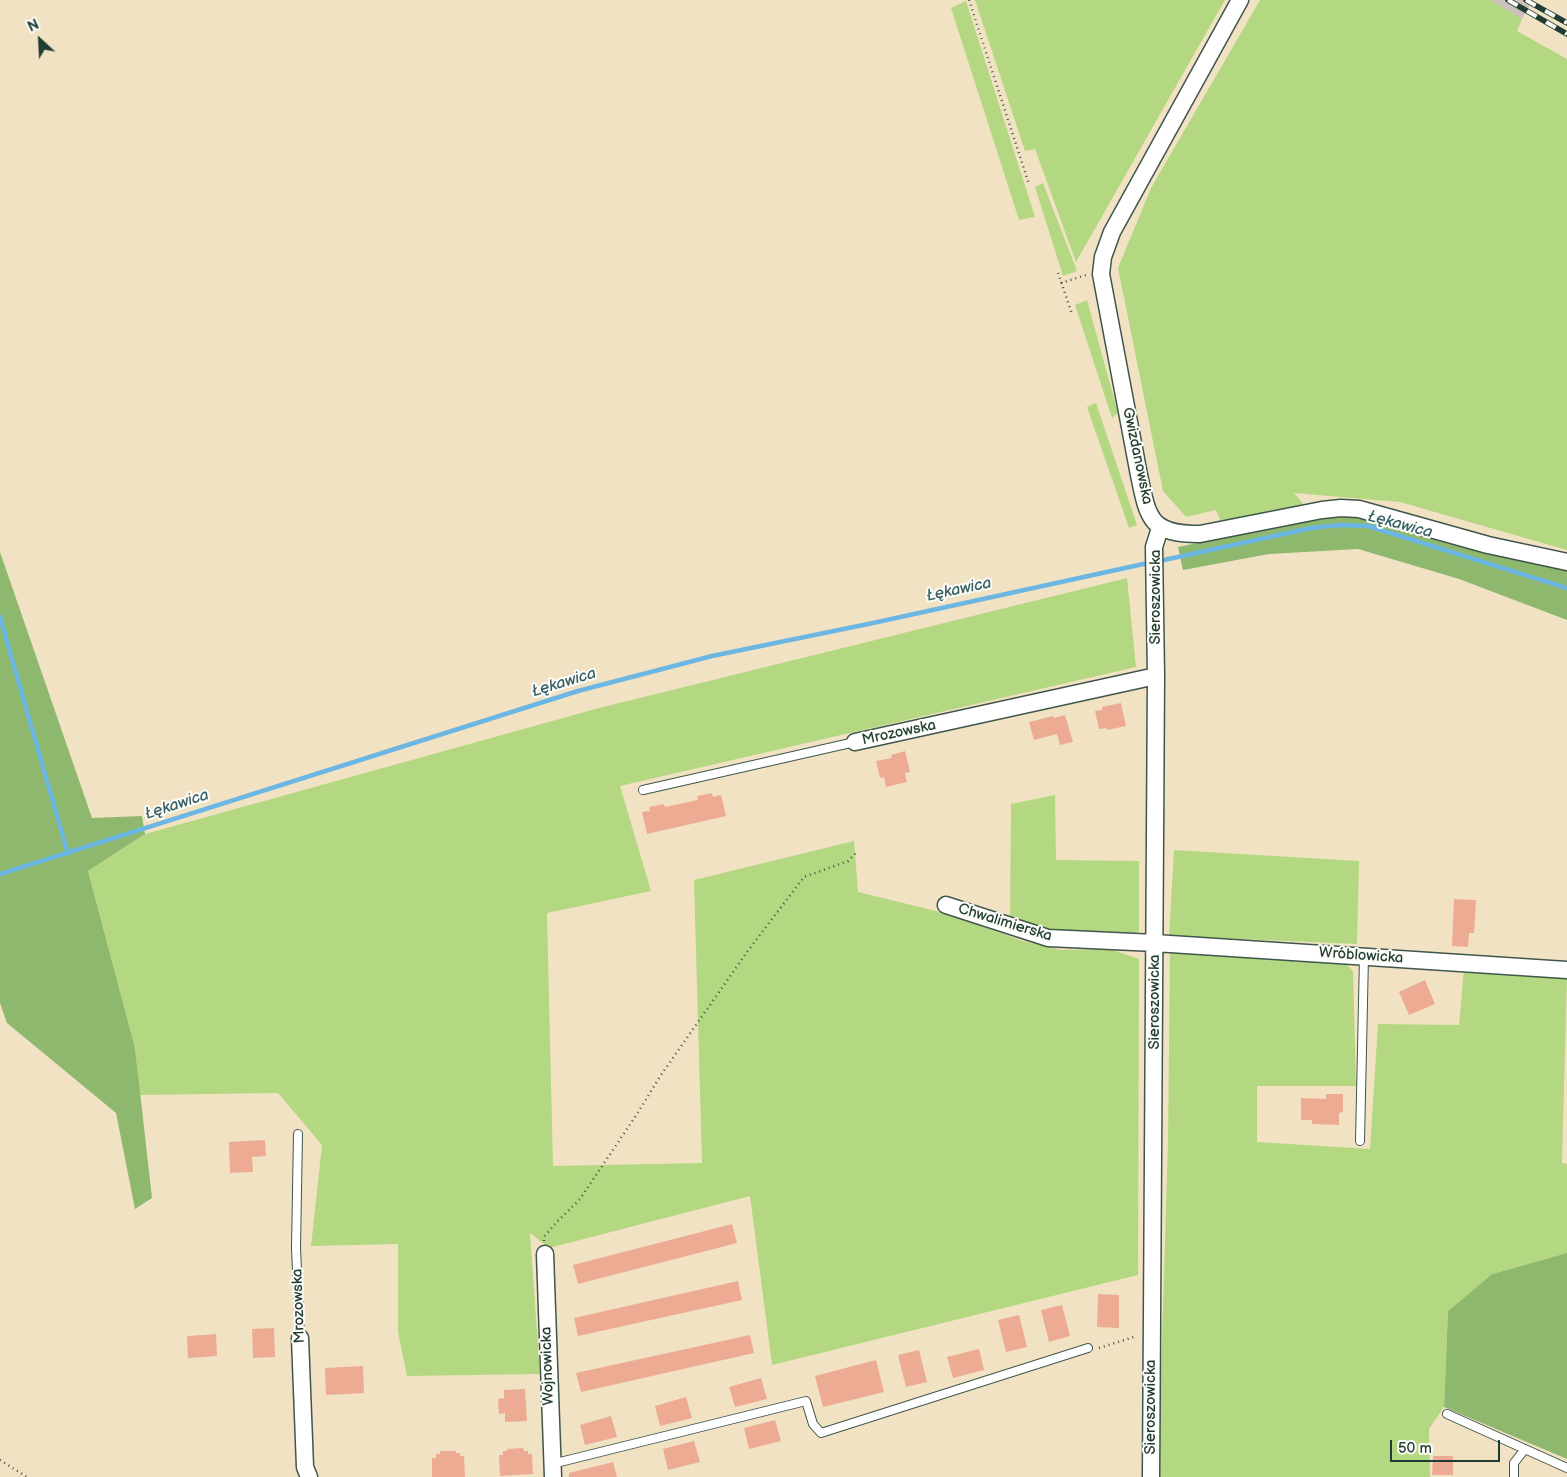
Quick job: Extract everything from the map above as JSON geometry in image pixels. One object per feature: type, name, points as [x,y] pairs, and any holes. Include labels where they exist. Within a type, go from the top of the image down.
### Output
[{"type":"street","name":"Gwizdanowska","points":[[1160,528],[1152,519],[1145,505],[1101,274],[1103,257],[1112,232],[1240,0]]},
{"type":"street","points":[[1160,528],[1183,534],[1200,534],[1322,510],[1359,509],[1488,545],[1567,562]]},
{"type":"street","name":"Sieroszowicka","points":[[1151,1477],[1156,676],[1154,547],[1160,528]]},
{"type":"street","name":"Mrozowska","points":[[855,742],[1156,676]]},
{"type":"street","name":"Chwalimierska","points":[[946,905],[1048,938],[1155,943]]},
{"type":"street","name":"Wróblowicka","points":[[1155,943],[1567,970]]},
{"type":"street","name":"Wojnowicka","points":[[545,1254],[552,1471]]},
{"type":"street","name":"Mrozowska","points":[[300,1338],[305,1467],[309,1477]]},
{"type":"lane","name":"Mrozowska","points":[[643,790],[855,742]]},
{"type":"lane","points":[[1360,1141],[1364,956]]},
{"type":"lane","name":"Mrozowska","points":[[298,1134],[296,1248],[300,1338]]},
{"type":"lane","points":[[552,1471],[806,1401],[813,1424],[821,1433],[1088,1348]]},
{"type":"lane","points":[[1447,1414],[1567,1468]]},
{"type":"lane","points":[[1514,1477],[1514,1463],[1525,1449]]},
{"type":"path","points":[[969,0],[1029,184]]},
{"type":"path","points":[[1058,273],[1072,314]]},
{"type":"path","points":[[1061,283],[1087,275],[1101,274]]},
{"type":"path","points":[[544,1237],[580,1199],[661,1075],[747,952],[804,877],[842,864],[848,861],[856,852]]},
{"type":"path","points":[[1088,1348],[1094,1350],[1137,1336],[1151,1335]]},
{"type":"path","points":[[0,1460],[27,1477]]},
{"type":"shaded area","points":[[1490,0],[1533,0],[1522,19]]},
{"type":"green space","points":[[975,0],[1225,0],[1076,262],[1035,149],[1025,151]]},
{"type":"green space","points":[[1260,0],[1490,0],[1522,19],[1517,31],[1567,59],[1567,550],[1400,502],[1294,493],[1304,505],[1291,510],[1221,522],[1216,510],[1186,517],[1163,491],[1118,268],[1151,188]]},
{"type":"green space","points":[[966,1],[1035,217],[1019,220],[951,8]]},
{"type":"green space","points":[[1043,183],[1077,271],[1063,276],[1035,187]]},
{"type":"green space","points":[[1087,300],[1118,413],[1112,418],[1075,305]]},
{"type":"green space","points":[[1096,403],[1137,525],[1129,528],[1087,407]]},
{"type":"green space","points":[[1352,515],[1456,546],[1567,571],[1567,620],[1459,579],[1358,549],[1269,554],[1183,570],[1178,547],[1292,523]]},
{"type":"green space","points":[[0,552],[92,818],[142,816],[145,834],[88,871],[135,1048],[152,1198],[135,1209],[116,1113],[7,1023],[0,1003]]},
{"type":"green space","points":[[1127,578],[1136,667],[620,786],[651,891],[547,913],[553,1166],[702,1163],[694,880],[854,841],[858,892],[944,913],[1023,941],[1061,950],[1110,949],[1139,959],[1138,1275],[772,1365],[750,1196],[549,1248],[530,1233],[540,1374],[407,1376],[398,1332],[398,1244],[311,1246],[322,1145],[278,1093],[140,1095],[135,1048],[88,871],[145,834],[599,708]]},
{"type":"green space","points":[[1055,795],[1056,860],[1139,861],[1139,932],[1122,936],[1052,933],[1010,918],[1011,804]]},
{"type":"green space","points":[[1174,850],[1359,861],[1357,944],[1169,936]]},
{"type":"green space","points":[[1170,953],[1344,962],[1353,971],[1356,1086],[1257,1086],[1257,1142],[1370,1149],[1378,1024],[1459,1025],[1464,969],[1567,976],[1562,1163],[1567,1164],[1567,1253],[1492,1274],[1448,1311],[1444,1407],[1429,1429],[1430,1477],[1158,1477],[1168,1140]]},
{"type":"green space","points":[[1567,1253],[1567,1459],[1444,1407],[1448,1311],[1492,1274]]},
{"type":"building","points":[[1121,703],[1126,726],[1107,730],[1107,728],[1099,729],[1095,711],[1102,710],[1102,707]]},
{"type":"building","points":[[1065,715],[1073,742],[1060,745],[1057,734],[1034,740],[1029,722]]},
{"type":"building","points":[[905,751],[910,772],[905,773],[907,782],[886,787],[884,777],[880,778],[876,761],[892,758],[891,755]]},
{"type":"building","points":[[712,793],[713,797],[721,795],[726,816],[647,834],[642,812],[650,811],[649,807],[664,804],[665,807],[698,800],[697,796]]},
{"type":"building","points":[[1454,899],[1476,900],[1474,933],[1469,933],[1468,947],[1452,946]]},
{"type":"building","points":[[1425,980],[1435,1004],[1409,1015],[1399,992]]},
{"type":"building","points":[[1326,1094],[1343,1094],[1343,1112],[1339,1113],[1339,1125],[1312,1124],[1312,1120],[1301,1120],[1301,1098],[1326,1099]]},
{"type":"building","points":[[265,1140],[266,1156],[252,1157],[253,1172],[230,1173],[229,1142]]},
{"type":"building","points":[[732,1224],[737,1243],[578,1284],[573,1265]]},
{"type":"building","points":[[738,1281],[742,1300],[578,1336],[574,1318]]},
{"type":"building","points":[[1098,1294],[1119,1295],[1119,1328],[1097,1327]]},
{"type":"building","points":[[1062,1305],[1070,1336],[1049,1342],[1041,1310]]},
{"type":"building","points":[[1019,1315],[1027,1347],[1006,1352],[998,1320]]},
{"type":"building","points":[[274,1328],[275,1357],[253,1358],[252,1329]]},
{"type":"building","points":[[216,1334],[217,1356],[188,1358],[187,1336]]},
{"type":"building","points":[[750,1335],[754,1353],[581,1392],[576,1373]]},
{"type":"building","points":[[979,1349],[984,1370],[953,1378],[947,1357]]},
{"type":"building","points":[[919,1350],[927,1382],[906,1387],[898,1355]]},
{"type":"building","points":[[876,1360],[884,1392],[823,1407],[815,1376]]},
{"type":"building","points":[[363,1366],[364,1393],[326,1395],[325,1368]]},
{"type":"building","points":[[761,1378],[767,1399],[735,1407],[729,1387]]},
{"type":"building","points":[[525,1389],[527,1421],[505,1422],[505,1413],[499,1414],[498,1399],[504,1398],[504,1390]]},
{"type":"building","points":[[686,1397],[692,1418],[660,1426],[655,1406]]},
{"type":"building","points":[[611,1416],[617,1437],[585,1445],[580,1425]]},
{"type":"building","points":[[775,1420],[781,1441],[749,1449],[744,1428]]},
{"type":"building","points":[[694,1441],[700,1462],[668,1470],[663,1449]]},
{"type":"building","points":[[523,1448],[524,1451],[528,1451],[528,1454],[532,1454],[533,1474],[500,1476],[499,1455],[503,1455],[503,1451],[507,1451],[507,1449]]},
{"type":"building","points":[[440,1451],[456,1451],[456,1453],[460,1453],[460,1456],[464,1456],[465,1477],[432,1477],[432,1458],[436,1458],[436,1454],[440,1454]]},
{"type":"building","points":[[1433,1456],[1453,1456],[1453,1475],[1432,1475]]},
{"type":"building","points":[[613,1462],[617,1477],[569,1477],[569,1473]]},
{"type":"waterway","name":"Łękawica","points":[[1164,560],[1311,528],[1340,525],[1368,526],[1567,588]]},
{"type":"waterway","name":"Łękawica","points":[[0,874],[578,691],[712,656],[1148,563]]},
{"type":"waterway","points":[[0,617],[68,854]]},
{"type":"railway","points":[[1508,0],[1567,34]]},
{"type":"railway","points":[[1526,0],[1567,23]]}]
